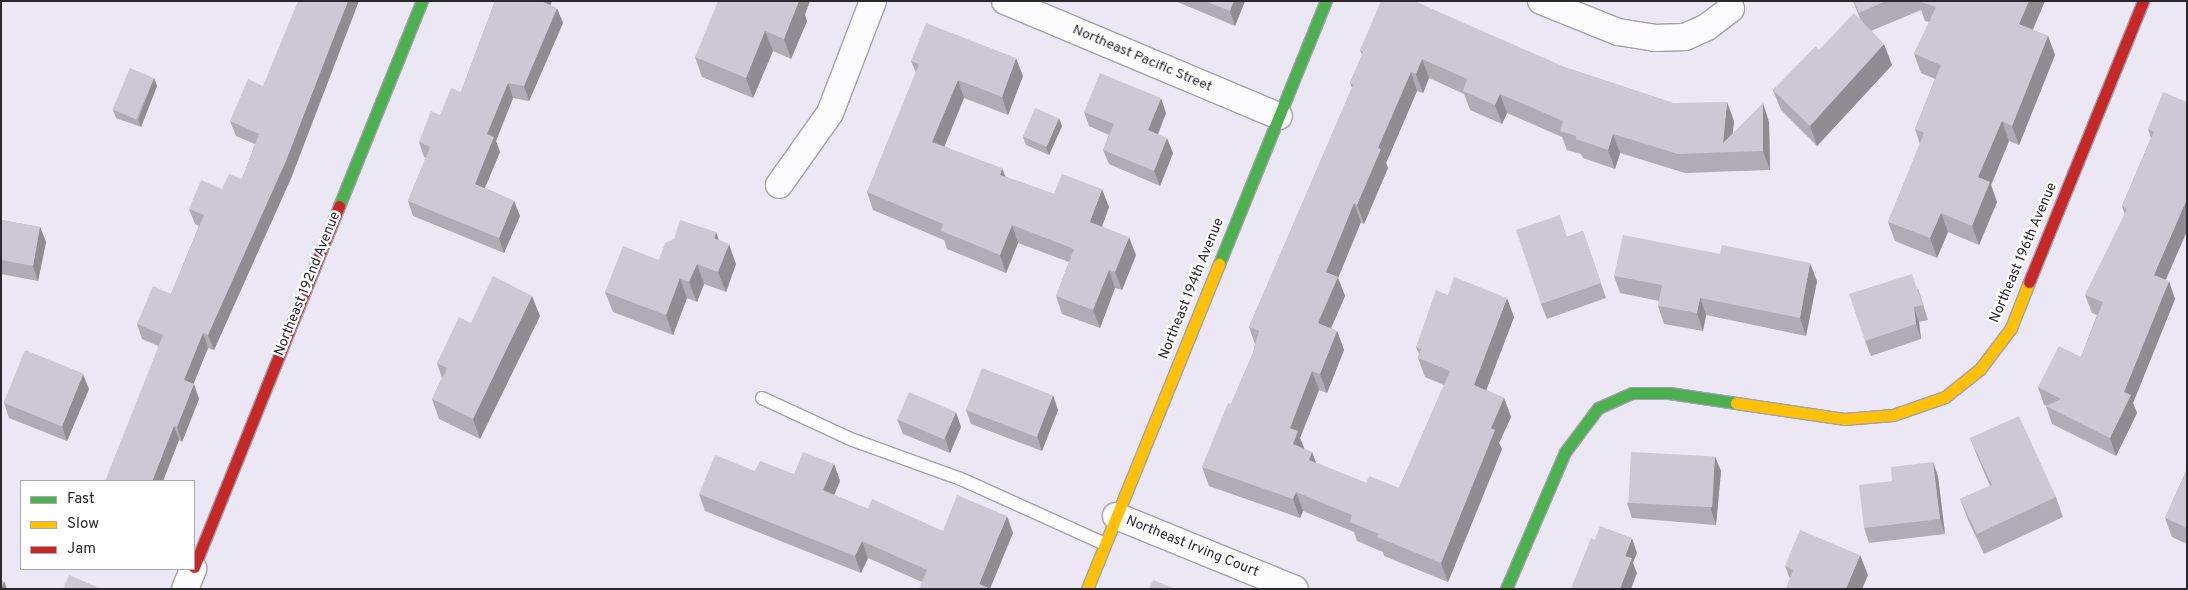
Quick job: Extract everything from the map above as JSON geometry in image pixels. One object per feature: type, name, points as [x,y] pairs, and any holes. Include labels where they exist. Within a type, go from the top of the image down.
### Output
[{"type":"street","name":"Northeast 192nd Avenue","points":[[195,563],[422,1]]},
{"type":"street","points":[[779,185],[830,113],[873,1]]},
{"type":"street","name":"Northeast Pacific Street","points":[[1005,1],[1280,116]]},
{"type":"street","name":"Northeast 194th Avenue","points":[[1087,589],[1326,1]]},
{"type":"street","points":[[1541,1],[1618,32],[1654,38],[1685,37],[1707,27],[1731,9]]},
{"type":"street","name":"Northeast 196th Avenue","points":[[1506,589],[1564,452],[1598,408],[1632,393],[1668,393],[1844,420],[1893,415],[1945,398],[1980,370],[2011,328],[2143,1]]},
{"type":"street","name":"Northeast Irving Court","points":[[1116,516],[1295,589]]},
{"type":"street","name":"Northeast 192nd Avenue","points":[[185,589],[192,570]]},
{"type":"lane","points":[[762,398],[853,440],[962,479],[1105,544]]},
{"type":"building","points":[[298,1],[348,1],[286,161],[208,335],[203,333],[184,380],[194,384],[177,427],[174,426],[152,480],[105,480],[163,335],[137,324],[153,286],[171,294],[204,215],[189,209],[201,180],[222,189],[229,174],[242,179],[259,134],[230,121],[248,79],[263,86]]},
{"type":"building","points":[[495,1],[541,1],[557,8],[524,86],[508,83],[487,134],[494,137],[475,184],[514,201],[499,238],[408,201],[430,147],[419,142],[431,111],[440,115],[451,88],[461,92]]},
{"type":"building","points":[[718,1],[799,1],[784,39],[765,31],[746,78],[695,57]]},
{"type":"building","points":[[1205,1],[1234,1],[1230,11]]},
{"type":"building","points":[[1381,1],[1414,1],[1567,68],[1673,103],[1727,102],[1723,143],[1763,103],[1763,151],[1678,154],[1613,134],[1608,150],[1576,139],[1576,136],[1560,131],[1563,121],[1500,94],[1495,105],[1463,91],[1467,79],[1422,59],[1416,74],[1411,72],[1378,148],[1381,149],[1357,205],[1354,203],[1326,272],[1338,277],[1318,323],[1337,331],[1320,374],[1312,371],[1290,428],[1298,431],[1293,444],[1312,452],[1309,460],[1366,483],[1369,476],[1399,488],[1450,371],[1418,358],[1421,349],[1416,347],[1436,290],[1448,295],[1454,277],[1507,298],[1474,385],[1504,398],[1491,428],[1495,430],[1441,563],[1377,537],[1379,534],[1350,522],[1352,515],[1296,492],[1293,499],[1202,467],[1228,403],[1231,404],[1253,353],[1259,331],[1249,327],[1353,85],[1350,83],[1363,52],[1360,50]]},
{"type":"building","points":[[1854,1],[1886,1],[1859,13]]},
{"type":"building","points":[[1918,1],[2029,1],[2019,24],[2048,36],[2012,126],[2002,121],[1978,177],[1990,182],[1972,226],[1941,213],[1930,238],[1888,222],[1924,133],[1915,129],[1941,65],[1914,54],[1936,7]]},
{"type":"building","points":[[1854,13],[1884,44],[1810,126],[1773,90],[1816,46],[1819,50]]},
{"type":"building","points":[[926,23],[1016,58],[1002,97],[958,80],[932,142],[1002,168],[1000,175],[1054,194],[1062,174],[1102,189],[1090,222],[1129,237],[1115,272],[1109,270],[1093,310],[1056,296],[1074,249],[1012,225],[1000,255],[941,231],[943,224],[867,192],[919,64],[911,61]]},
{"type":"building","points":[[130,68],[154,78],[136,120],[112,109]]},
{"type":"building","points":[[1100,73],[1161,98],[1148,130],[1167,138],[1154,171],[1103,150],[1114,124],[1084,112]]},
{"type":"building","points":[[2163,92],[2187,102],[2187,199],[2154,275],[2169,281],[2124,392],[2131,395],[2110,438],[2046,406],[2061,399],[2038,387],[2059,346],[2081,357],[2103,302],[2085,295],[2127,209],[2122,206],[2154,132],[2148,129]]},
{"type":"building","points":[[1035,108],[1059,118],[1047,147],[1023,137]]},
{"type":"building","points":[[1560,215],[1567,237],[1583,231],[1601,283],[1541,304],[1516,230]]},
{"type":"building","points":[[1,220],[40,227],[33,266],[1,260]]},
{"type":"building","points":[[680,220],[716,232],[714,238],[729,244],[718,272],[697,264],[689,282],[680,278],[666,315],[605,292],[623,246],[659,260],[665,243],[674,239]]},
{"type":"building","points":[[1623,235],[1720,254],[1722,245],[1810,263],[1800,318],[1700,298],[1697,313],[1658,306],[1662,285],[1614,276]]},
{"type":"building","points":[[1912,274],[1923,305],[1914,307],[1916,324],[1865,341],[1849,294]]},
{"type":"building","points":[[493,276],[532,296],[473,419],[432,399],[447,368],[437,363],[459,317],[471,323]]},
{"type":"building","points":[[25,350],[83,374],[62,426],[4,403]]},
{"type":"building","points":[[982,368],[1053,395],[1037,437],[966,410]]},
{"type":"building","points":[[909,392],[956,412],[944,440],[897,420]]},
{"type":"building","points":[[2019,416],[2056,497],[1977,534],[1960,499],[1992,485],[1970,438]]},
{"type":"building","points":[[803,452],[834,464],[823,490],[868,509],[872,499],[943,531],[957,495],[1007,516],[979,584],[991,589],[919,589],[927,570],[862,541],[855,556],[699,494],[715,455],[755,471],[760,461],[794,474]]},
{"type":"building","points":[[1631,452],[1715,456],[1712,507],[1628,503]]},
{"type":"building","points":[[1933,462],[1940,519],[1864,528],[1859,485],[1892,481],[1891,467]]},
{"type":"building","points":[[2187,469],[2187,528],[2165,518]]},
{"type":"building","points":[[1600,526],[1632,538],[1625,556],[1632,558],[1620,589],[1571,589],[1591,538],[1595,540]]},
{"type":"building","points":[[1800,530],[1860,555],[1846,589],[1786,589],[1793,570],[1785,566]]},
{"type":"building","points":[[69,575],[102,589],[63,589]]},
{"type":"building","points":[[1153,580],[1176,589],[1149,589]]},
{"type":"traffic: fast","points":[[339,206],[422,1]]},
{"type":"traffic: fast","points":[[1219,264],[1326,1]]},
{"type":"traffic: fast","points":[[1506,589],[1565,452],[1598,408],[1632,393],[1669,393],[1736,403]]},
{"type":"traffic: slow","points":[[1087,589],[1219,264]]},
{"type":"traffic: slow","points":[[1736,403],[1844,419],[1893,415],[1945,397],[1980,369],[2011,328],[2029,282]]},
{"type":"traffic: jam","points":[[2029,282],[2143,1]]},
{"type":"traffic: jam","points":[[195,565],[339,206]]}]
